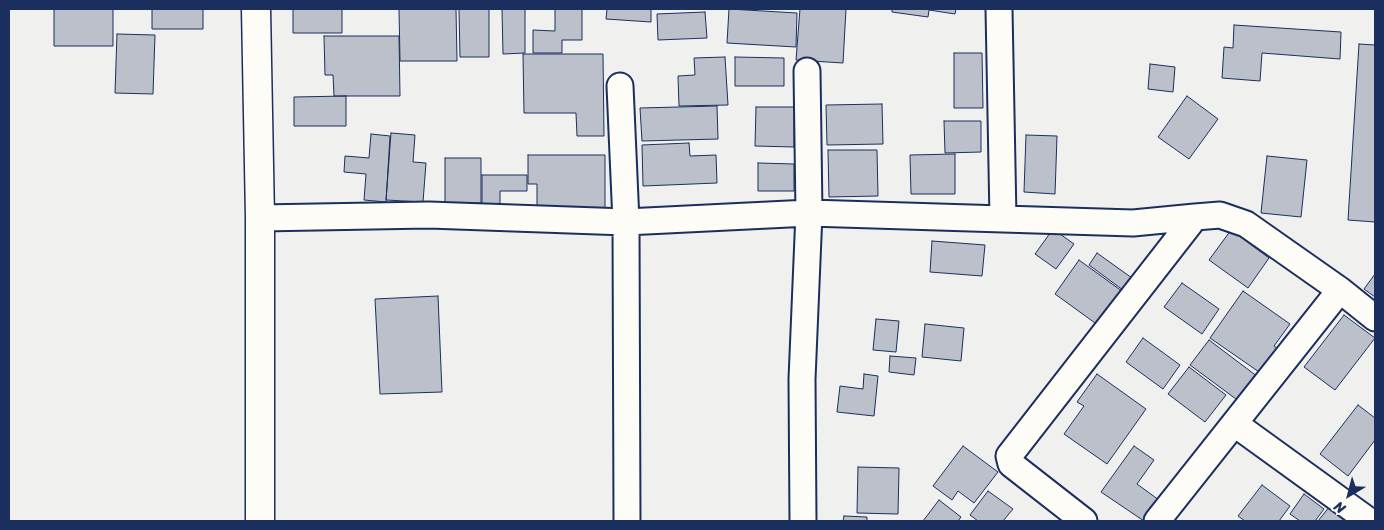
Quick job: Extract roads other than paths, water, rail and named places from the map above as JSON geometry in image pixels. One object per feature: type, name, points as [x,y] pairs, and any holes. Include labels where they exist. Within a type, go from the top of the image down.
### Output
[{"type":"highway","points":[[256,9],[260,218],[260,521]]},
{"type":"street","points":[[999,9],[1003,219]]},
{"type":"street","points":[[803,521],[802,379],[808,213],[807,71]]},
{"type":"street","points":[[620,86],[626,222],[627,521]]},
{"type":"street","points":[[260,218],[429,215],[626,222],[808,213],[1133,223],[1220,215],[1246,224],[1340,290],[1375,318]]},
{"type":"street","points":[[1084,521],[1011,464],[1009,456],[1195,217]]},
{"type":"street","points":[[1157,521],[1236,424],[1340,290]]},
{"type":"street","points":[[1236,424],[1369,521]]}]
